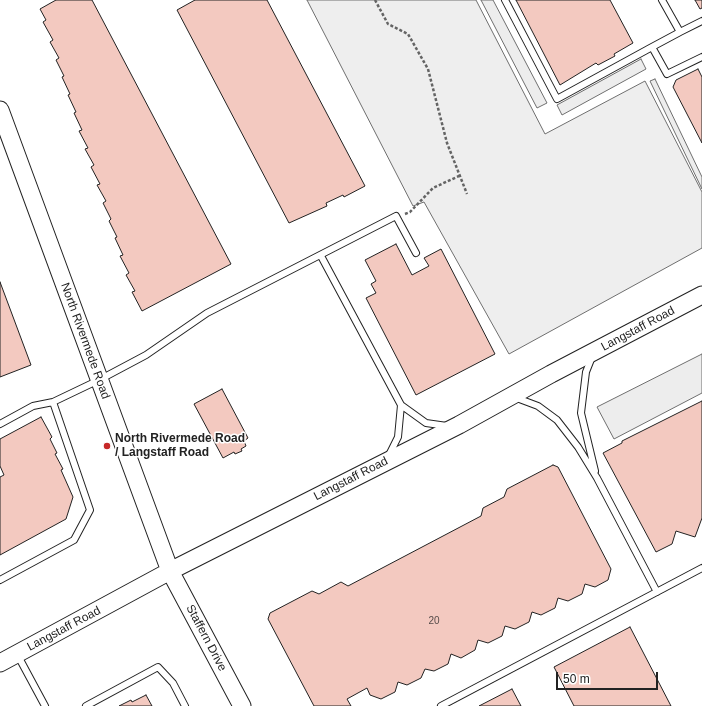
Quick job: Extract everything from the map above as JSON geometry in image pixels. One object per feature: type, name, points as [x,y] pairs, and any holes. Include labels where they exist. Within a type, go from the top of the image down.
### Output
[{"type":"main road","name":"North Rivermede Road","points":[[0,110],[60,269],[99,380],[170,571]]},
{"type":"main road","name":"Langstaff Road","points":[[0,663],[170,571],[386,460],[459,426],[512,396],[702,295]]},
{"type":"main road","name":"Staffern Drive","points":[[170,571],[242,706]]},
{"type":"lane","points":[[505,0],[557,99],[702,20]]},
{"type":"lane","points":[[662,0],[680,32]]},
{"type":"lane","points":[[652,47],[667,74],[702,57]]},
{"type":"lane","points":[[0,424],[33,406],[53,402],[99,380],[146,355],[207,313],[321,256],[396,216],[416,253]]},
{"type":"lane","points":[[321,256],[401,405],[426,423],[442,426],[459,426]]},
{"type":"lane","points":[[594,352],[586,372],[581,413],[597,478]]},
{"type":"lane","points":[[512,396],[538,406],[557,420],[578,447],[597,478],[657,592]]},
{"type":"lane","points":[[0,580],[74,540],[90,510],[53,402]]},
{"type":"lane","points":[[386,460],[396,442],[400,426],[401,405]]},
{"type":"lane","points":[[441,706],[702,568]]},
{"type":"lane","points":[[17,654],[45,706]]},
{"type":"lane","points":[[86,706],[158,667],[173,683],[185,706]]},
{"type":"path","points":[[375,0],[388,24],[408,34],[428,69],[447,143],[467,194]]},
{"type":"path","points":[[396,216],[410,212],[433,188],[459,176]]},
{"type":"shaded area","points":[[307,0],[476,0],[545,134],[645,81],[702,192],[702,248],[509,354],[424,202],[413,206]]},
{"type":"shaded area","points":[[481,0],[493,0],[547,103],[537,108]]},
{"type":"shaded area","points":[[641,59],[646,69],[562,115],[557,105]]},
{"type":"shaded area","points":[[655,79],[702,177],[702,189],[650,81]]},
{"type":"shaded area","points":[[702,354],[702,393],[614,439],[597,407]]},
{"type":"building","points":[[56,0],[92,0],[231,264],[142,311],[132,292],[135,291],[126,275],[129,273],[120,256],[123,255],[115,238],[117,237],[109,221],[111,219],[103,203],[106,201],[97,185],[100,184],[91,167],[94,165],[85,149],[88,148],[79,131],[82,130],[68,95],[70,94],[62,77],[64,76],[56,60],[59,58],[50,42],[53,40],[43,22],[46,20],[40,9]]},
{"type":"building","points":[[195,0],[267,0],[365,186],[344,197],[343,195],[326,203],[327,206],[289,223],[177,10]]},
{"type":"building","points":[[516,0],[610,0],[633,43],[614,54],[615,56],[598,65],[596,63],[560,85]]},
{"type":"building","points":[[695,0],[702,0],[702,8],[700,9]]},
{"type":"building","points":[[698,69],[702,77],[702,143],[673,87],[676,80]]},
{"type":"building","points":[[396,244],[412,275],[429,266],[424,258],[441,249],[495,354],[416,395],[366,298],[376,293],[371,284],[376,281],[365,260]]},
{"type":"building","points":[[0,282],[31,365],[0,377]]},
{"type":"building","points":[[222,389],[248,438],[244,441],[246,446],[241,449],[242,451],[235,454],[234,452],[223,458],[194,404]]},
{"type":"building","points":[[702,401],[702,518],[695,537],[676,531],[672,544],[656,552],[603,453],[622,443],[622,441]]},
{"type":"building","points":[[41,417],[52,437],[50,439],[57,453],[55,454],[63,469],[61,470],[73,497],[66,519],[0,555],[0,477],[4,475],[0,466],[0,439]]},
{"type":"building","points":[[553,465],[558,467],[611,569],[608,580],[595,587],[585,584],[582,594],[568,601],[558,598],[555,608],[541,615],[532,612],[529,622],[515,629],[505,626],[502,636],[488,643],[478,640],[475,650],[461,658],[451,654],[448,664],[434,671],[425,669],[421,678],[407,685],[398,682],[395,692],[381,699],[370,695],[367,688],[347,699],[351,706],[314,706],[268,619],[270,613],[312,591],[319,594],[341,582],[348,586],[481,516],[483,508],[504,497],[507,489]]},
{"type":"building","points":[[630,627],[671,706],[574,706],[554,667]]},
{"type":"building","points":[[512,689],[521,706],[479,706]]},
{"type":"building","points":[[146,695],[152,706],[119,706],[131,700],[132,702]]},
{"type":"place","name":"North Rivermede Road / Langstaff Road","points":[[107,446]]}]
